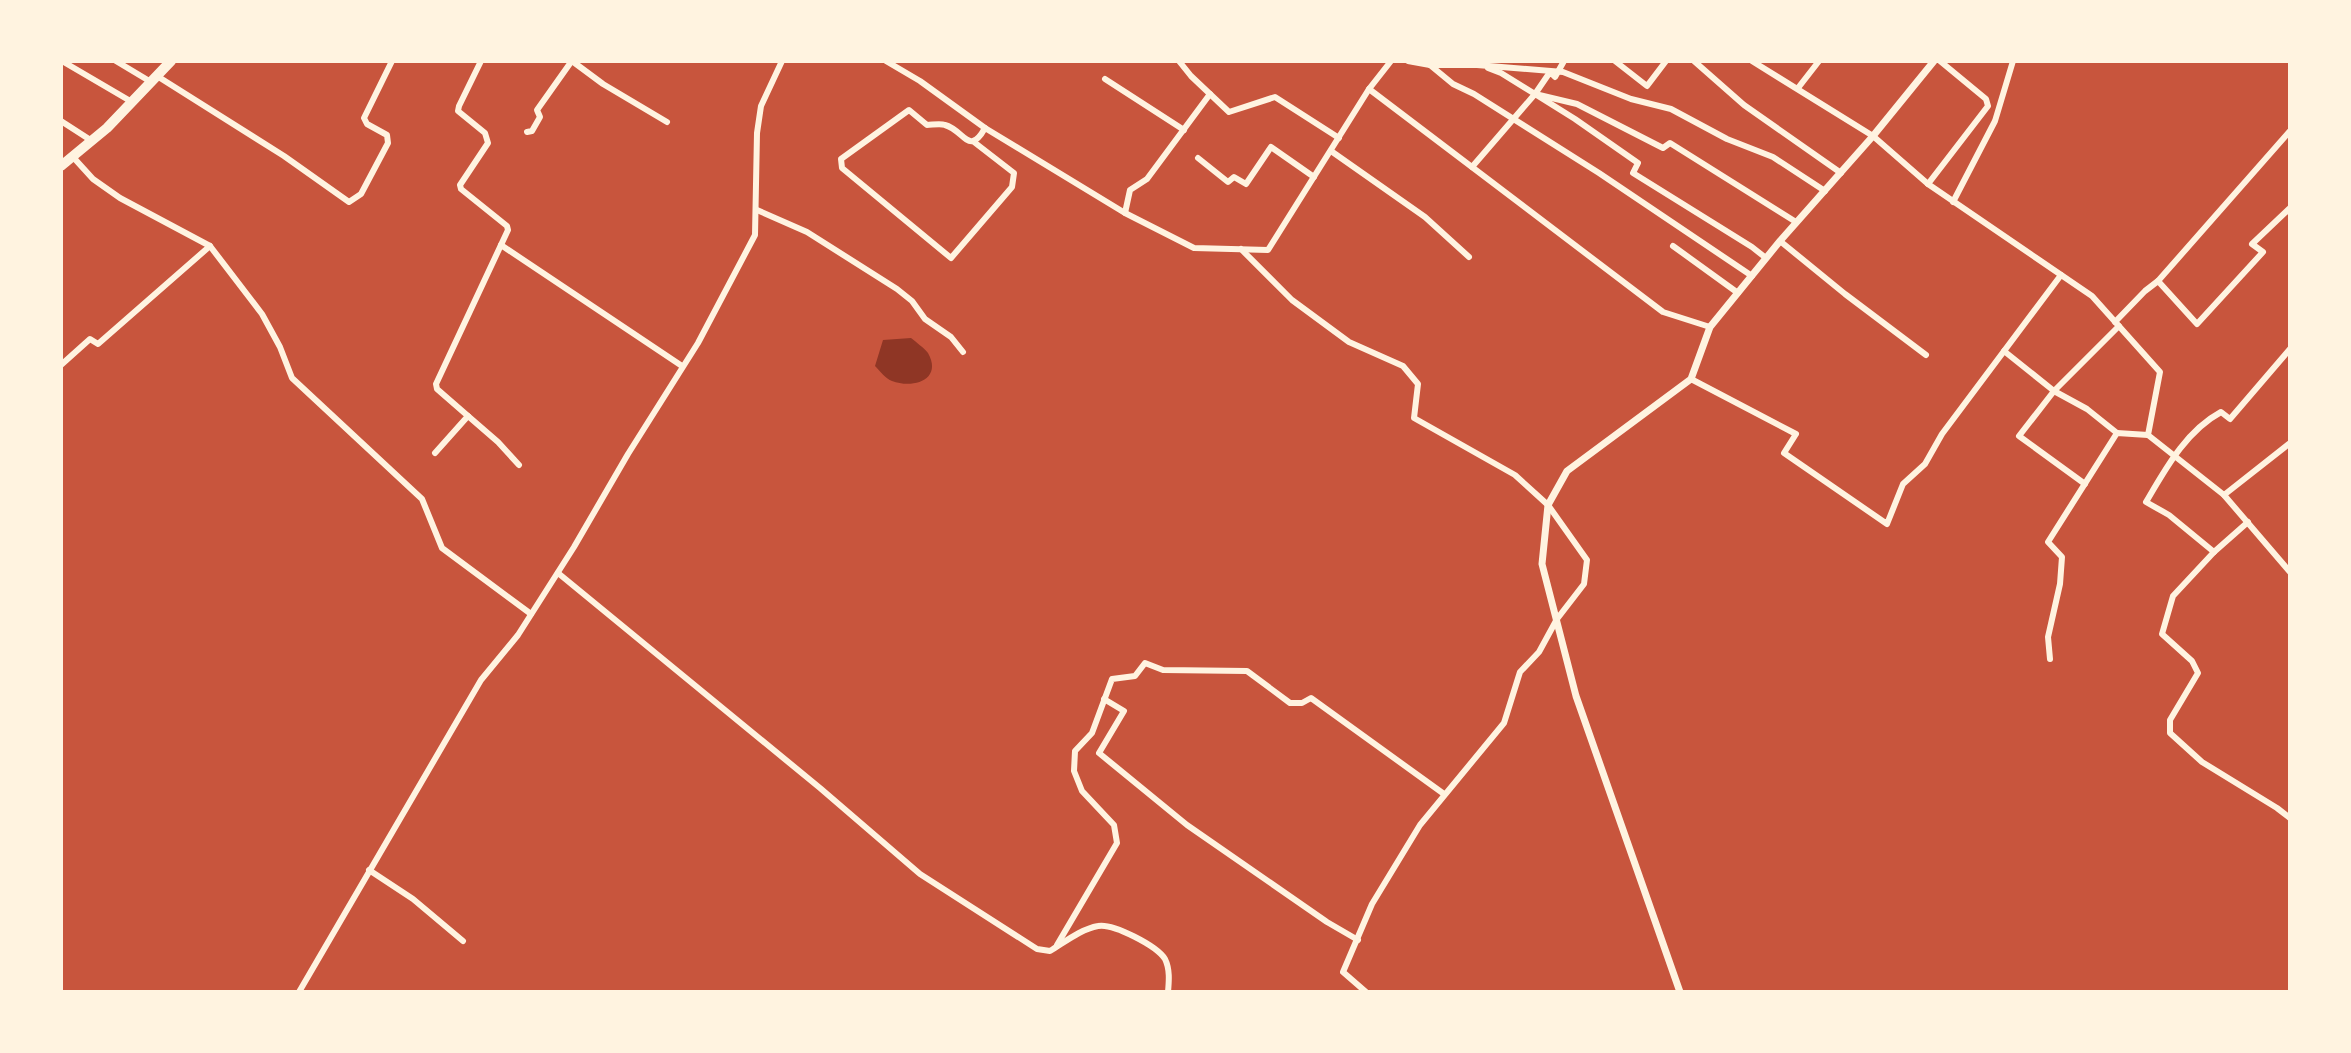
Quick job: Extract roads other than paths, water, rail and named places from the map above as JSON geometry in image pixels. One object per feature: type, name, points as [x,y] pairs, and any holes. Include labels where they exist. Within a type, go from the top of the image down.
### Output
[{"type":"highway","points":[[61,166],[92,141],[171,61]]},
{"type":"street","points":[[62,61],[132,102]]},
{"type":"street","points":[[116,61],[233,123],[349,202],[360,194],[388,142],[387,135],[367,124],[364,118],[392,61]]},
{"type":"street","points":[[481,61],[458,111],[485,133],[488,143],[460,186],[461,190],[507,226],[507,234],[436,384],[437,389],[498,442],[519,465]]},
{"type":"street","points":[[299,992],[481,680],[518,635],[558,573],[698,343],[755,235],[755,171],[761,106],[782,61]]},
{"type":"street","points":[[886,61],[920,80],[985,128],[1125,213],[1194,248],[1268,250],[1369,89],[1391,61]]},
{"type":"street","points":[[1179,61],[1229,112],[1275,97],[1339,138]]},
{"type":"street","points":[[1408,61],[1430,65],[1475,63],[1559,71],[1631,99],[1671,109],[1727,139],[1773,158],[1825,191]]},
{"type":"street","points":[[1472,167],[1514,120],[1548,75],[1555,77],[1564,61]]},
{"type":"street","points":[[1615,61],[1647,86],[1666,61]]},
{"type":"street","points":[[1693,61],[1744,105],[1841,173]]},
{"type":"street","points":[[1752,61],[1873,136],[1928,184],[2092,296],[2160,372],[2148,435]]},
{"type":"street","points":[[1798,88],[1819,61]]},
{"type":"street","points":[[1680,992],[1576,696],[1542,564],[1548,505],[1567,471],[1690,379],[1710,327],[1934,61]]},
{"type":"street","points":[[1928,184],[1988,106],[1986,99],[1940,61]]},
{"type":"street","points":[[1953,202],[1995,121],[2013,61]]},
{"type":"street","points":[[527,132],[532,131],[540,117],[537,110],[572,62],[667,122]]},
{"type":"street","points":[[1475,63],[1501,73],[1575,119],[1638,163],[1633,173],[1766,258]]},
{"type":"street","points":[[1430,65],[1452,84],[1474,94],[1599,173],[1752,276]]},
{"type":"street","points":[[1105,79],[1184,130]]},
{"type":"street","points":[[1369,89],[1663,312],[1710,327]]},
{"type":"street","points":[[1125,213],[1130,190],[1147,179],[1210,94]]},
{"type":"street","points":[[1535,94],[1577,104],[1663,148],[1670,143],[1796,222]]},
{"type":"street","points":[[974,142],[1014,173],[1012,187],[951,258],[842,167],[841,163],[841,159],[909,110],[927,125],[943,124],[974,142],[985,128]]},
{"type":"street","points":[[61,121],[92,141]]},
{"type":"street","points":[[2085,484],[2019,436],[2054,391],[2145,291],[2158,281],[2290,131]]},
{"type":"street","points":[[1198,158],[1228,182],[1234,177],[1246,184],[1271,147],[1314,177]]},
{"type":"street","points":[[1331,151],[1424,217],[1469,257]]},
{"type":"street","points":[[72,157],[93,180],[120,198],[210,246],[262,314],[280,347],[292,378],[422,499],[442,548],[531,614]]},
{"type":"street","points":[[2158,281],[2197,324],[2263,252],[2252,244],[2290,208]]},
{"type":"street","points":[[757,210],[807,232],[897,289],[912,301],[925,319],[951,337],[963,352]]},
{"type":"street","points":[[1780,241],[1844,294],[1926,355]]},
{"type":"street","points":[[501,245],[682,366]]},
{"type":"street","points":[[61,365],[90,339],[98,345],[210,246]]},
{"type":"street","points":[[1673,246],[1738,293]]},
{"type":"street","points":[[1241,249],[1292,300],[1349,342],[1403,366],[1418,384],[1414,418],[1515,475],[1548,505],[1587,560],[1584,584],[1557,619],[1539,652],[1520,672],[1504,723],[1420,825],[1372,904],[1343,972],[1366,992]]},
{"type":"street","points":[[1690,379],[1796,434],[1784,453],[1887,524],[1903,484],[1925,464],[1942,434],[2062,275]]},
{"type":"street","points":[[2214,552],[2169,515],[2147,502],[2174,456],[2198,428],[2221,412],[2230,419],[2290,349]]},
{"type":"street","points":[[2004,351],[2054,391],[2087,409],[2117,433],[2148,435],[2224,495],[2290,572]]},
{"type":"street","points":[[435,453],[468,416]]},
{"type":"street","points":[[2050,659],[2048,637],[2060,583],[2062,557],[2048,542],[2117,433]]},
{"type":"street","points":[[2224,495],[2290,443]]},
{"type":"street","points":[[2248,522],[2214,552],[2173,596],[2162,634],[2192,661],[2198,673],[2170,720],[2170,733],[2202,762],[2290,818]]},
{"type":"street","points":[[558,573],[820,788],[920,874],[1037,949],[1050,951],[1083,931],[1109,925],[1142,941],[1164,958],[1169,972],[1168,992]]},
{"type":"street","points":[[1057,947],[1117,843],[1114,825],[1082,792],[1074,771],[1075,751],[1091,733],[1112,679],[1135,676],[1145,663],[1163,670],[1247,671],[1290,704],[1302,703],[1311,698],[1444,794]]},
{"type":"street","points":[[1104,699],[1124,711],[1099,754],[1187,825],[1326,922],[1358,940]]},
{"type":"street","points":[[369,870],[412,899],[463,941]]},
{"type":"street","points":[[1354,992],[1356,983]]}]
